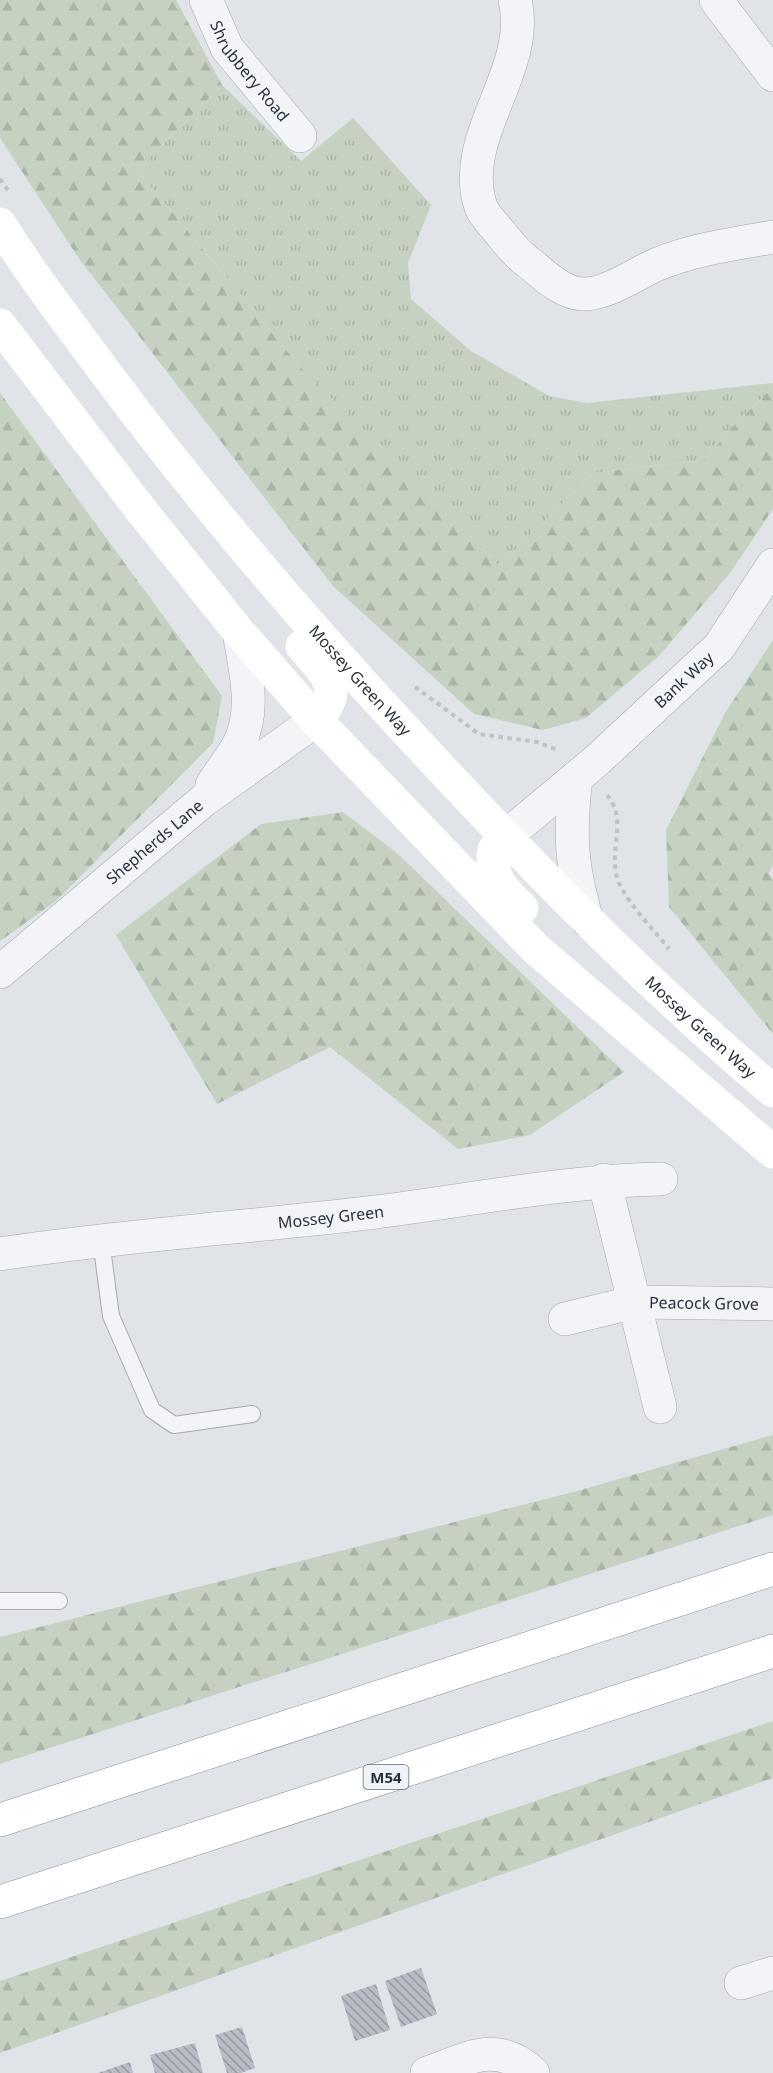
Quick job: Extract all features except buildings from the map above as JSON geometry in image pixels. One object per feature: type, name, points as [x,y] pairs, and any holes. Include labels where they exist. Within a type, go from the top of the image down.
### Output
[{"type":"main road","name":"Mossey Green Way","points":[[7,211],[27,268],[132,409],[232,535],[334,653],[587,920],[662,992],[773,1091]]},
{"type":"main road","points":[[27,268],[65,347],[93,389],[185,510],[317,663],[327,678],[333,694],[331,702],[316,720]]},
{"type":"main road","points":[[0,325],[141,510],[239,632],[316,720],[535,948],[765,1146]]},
{"type":"main road","points":[[506,837],[494,850],[492,858],[496,876],[505,891],[736,1107],[747,1118],[765,1146]]},
{"type":"main road","points":[[0,1820],[773,1569]]},
{"type":"main road","name":"M54","points":[[0,1902],[773,1651]]},
{"type":"street","name":"Shrubbery Road","points":[[206,0],[227,48],[300,136]]},
{"type":"street","points":[[515,0],[516,40],[480,150],[477,180],[481,208],[516,254],[557,284],[582,294],[616,285],[659,264],[713,247],[773,237]]},
{"type":"street","points":[[716,0],[773,75]]},
{"type":"street","name":"Bank Way","points":[[506,837],[580,775],[719,647],[773,566]]},
{"type":"street","points":[[204,800],[238,746],[248,720],[247,687],[239,632]]},
{"type":"street","name":"Shepherds Lane","points":[[0,972],[204,800],[316,720]]},
{"type":"street","points":[[580,775],[570,824],[574,875],[587,920]]},
{"type":"street","name":"Mossey Green","points":[[0,1254],[101,1240],[375,1212],[604,1180],[661,1179]]},
{"type":"street","name":"Peacock Grove","points":[[604,1180],[660,1407]]},
{"type":"street","name":"Peacock Grove","points":[[565,1319],[635,1302],[773,1304]]},
{"type":"street","points":[[741,1983],[773,1973]]},
{"type":"street","points":[[427,2073],[486,2053],[517,2058],[533,2073]]},
{"type":"lane","points":[[101,1240],[111,1316],[152,1410],[174,1425],[252,1414]]},
{"type":"lane","points":[[0,1601],[59,1601]]},
{"type":"path","points":[[0,179],[7,211]]},
{"type":"path","points":[[408,681],[479,734],[537,742],[567,753],[580,775],[614,803],[618,822],[613,862],[620,886],[670,950]]},
{"type":"green space","points":[[0,0],[176,0],[222,85],[137,170],[303,370],[499,566],[593,473],[705,460],[734,425],[773,387],[773,509],[730,573],[658,657],[586,718],[543,730],[474,714],[333,586],[80,260],[0,138]]},
{"type":"green space","points":[[222,85],[301,161],[353,118],[431,205],[408,263],[411,299],[471,351],[549,396],[587,403],[773,383],[773,387],[734,425],[705,460],[593,473],[499,566],[303,370],[137,170]]},
{"type":"green space","points":[[0,393],[222,696],[213,743],[56,901],[0,941]]},
{"type":"green space","points":[[773,640],[773,865],[769,873],[773,879],[773,1034],[669,907],[666,830],[725,713]]},
{"type":"green space","points":[[343,812],[397,853],[624,1072],[530,1135],[458,1149],[330,1047],[217,1104],[116,935],[261,824]]},
{"type":"green space","points":[[773,1435],[773,1515],[0,1764],[0,1637],[577,1491]]},
{"type":"green space","points":[[773,1721],[773,1778],[0,2053],[0,1981]]}]
